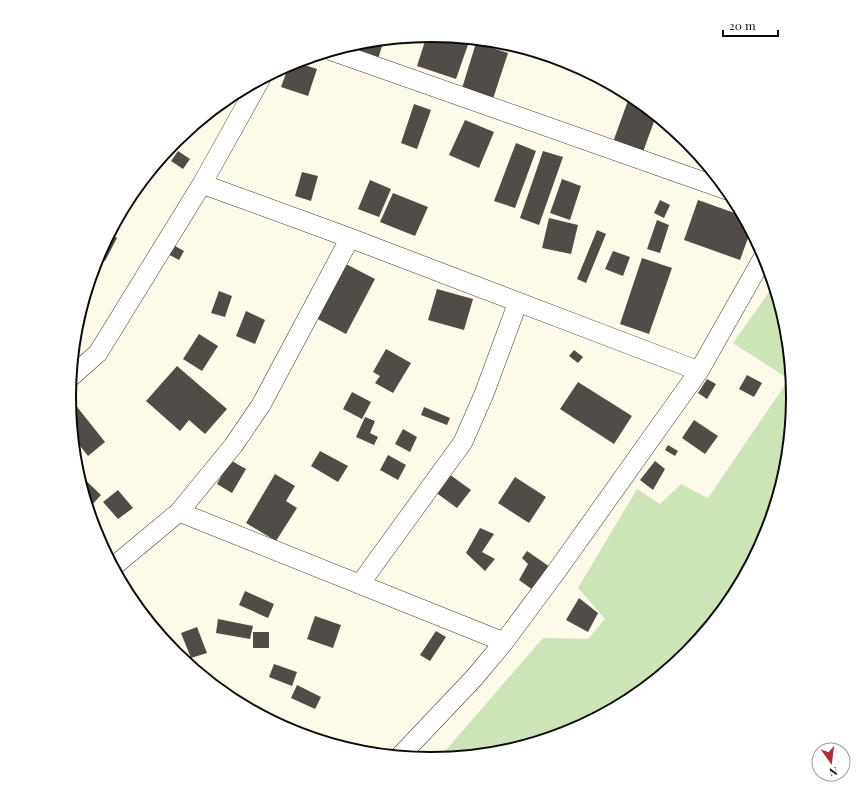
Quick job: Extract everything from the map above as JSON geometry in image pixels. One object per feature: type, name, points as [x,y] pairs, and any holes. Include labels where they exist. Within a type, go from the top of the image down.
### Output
[{"type":"street","points":[[340,54],[717,186]]},
{"type":"street","points":[[77,371],[98,353],[202,184],[255,90]]},
{"type":"street","points":[[202,184],[350,238],[698,370]]},
{"type":"street","points":[[118,563],[179,512],[233,446],[261,405],[350,238]]},
{"type":"street","points":[[405,751],[474,678],[504,642],[560,566],[698,370],[760,263]]},
{"type":"street","points":[[360,584],[463,442],[484,394],[518,302]]},
{"type":"street","points":[[179,512],[504,642]]},
{"type":"green space","points":[[770,291],[780,328],[786,377],[733,343]]},
{"type":"green space","points":[[786,383],[786,420],[780,466],[768,511],[750,554],[739,575],[713,613],[683,648],[648,679],[629,692],[589,715],[567,725],[523,740],[501,745],[478,749],[445,751],[543,638],[588,639],[605,619],[578,588],[637,489],[660,504],[681,484],[708,498]]},
{"type":"building","points":[[425,42],[468,44],[456,79],[417,66]]},
{"type":"building","points":[[382,45],[377,62],[347,53],[362,49]]},
{"type":"building","points":[[475,45],[508,53],[490,108],[459,98]]},
{"type":"building","points":[[306,65],[317,69],[308,96],[281,87],[286,74]]},
{"type":"building","points":[[628,101],[654,120],[643,152],[613,142]]},
{"type":"building","points":[[414,104],[431,110],[417,149],[401,143]]},
{"type":"building","points":[[465,120],[494,132],[479,168],[449,155]]},
{"type":"building","points":[[516,143],[536,151],[515,208],[494,201]]},
{"type":"building","points":[[178,151],[190,159],[183,169],[171,161]]},
{"type":"building","points":[[543,151],[563,157],[539,225],[520,218]]},
{"type":"building","points":[[302,172],[318,176],[311,201],[295,196]]},
{"type":"building","points":[[562,179],[581,186],[570,220],[550,213]]},
{"type":"building","points":[[370,180],[391,189],[379,217],[358,209]]},
{"type":"building","points":[[393,193],[428,207],[415,236],[380,222]]},
{"type":"building","points":[[660,200],[670,205],[664,218],[654,213]]},
{"type":"building","points":[[698,200],[735,213],[748,237],[740,260],[684,240]]},
{"type":"building","points":[[549,218],[578,225],[571,254],[542,248]]},
{"type":"building","points":[[657,220],[669,225],[660,253],[647,249]]},
{"type":"building","points":[[597,230],[606,234],[586,283],[577,279]]},
{"type":"building","points":[[115,237],[117,238],[104,261]]},
{"type":"building","points":[[168,242],[184,251],[179,260],[162,251]]},
{"type":"building","points":[[613,251],[630,257],[623,276],[605,269]]},
{"type":"building","points":[[642,258],[672,268],[649,334],[620,324]]},
{"type":"building","points":[[342,262],[375,279],[346,334],[314,317]]},
{"type":"building","points":[[437,289],[473,299],[464,330],[428,320]]},
{"type":"building","points":[[219,291],[232,296],[225,317],[211,313]]},
{"type":"building","points":[[246,311],[265,320],[255,344],[236,336]]},
{"type":"building","points":[[199,334],[218,346],[202,371],[183,359]]},
{"type":"building","points":[[386,349],[411,363],[393,393],[375,383],[380,376],[373,372]]},
{"type":"building","points":[[574,350],[583,357],[578,363],[569,356]]},
{"type":"building","points":[[177,366],[227,409],[205,434],[189,420],[180,431],[146,401]]},
{"type":"building","points":[[747,375],[762,383],[754,397],[739,389]]},
{"type":"building","points":[[707,379],[716,384],[707,399],[698,393]]},
{"type":"building","points":[[578,382],[632,416],[614,444],[560,409]]},
{"type":"building","points":[[352,392],[371,402],[362,419],[343,409]]},
{"type":"building","points":[[76,406],[105,442],[88,456],[80,446]]},
{"type":"building","points":[[424,407],[450,418],[447,425],[421,415]]},
{"type":"building","points":[[365,417],[375,421],[370,433],[378,437],[374,445],[356,437]]},
{"type":"building","points":[[694,420],[718,436],[705,454],[682,438]]},
{"type":"building","points":[[403,429],[417,437],[410,452],[395,444]]},
{"type":"building","points":[[668,445],[678,451],[675,456],[665,450]]},
{"type":"building","points":[[320,451],[348,466],[338,482],[311,466]]},
{"type":"building","points":[[388,455],[406,465],[398,480],[380,470]]},
{"type":"building","points":[[230,460],[246,469],[232,493],[217,484]]},
{"type":"building","points":[[655,461],[665,469],[653,490],[640,480]]},
{"type":"building","points":[[275,474],[295,486],[286,501],[297,508],[276,541],[246,523]]},
{"type":"building","points":[[449,474],[471,490],[457,508],[435,492]]},
{"type":"building","points":[[515,477],[546,497],[529,523],[498,503]]},
{"type":"building","points":[[87,482],[101,495],[93,504]]},
{"type":"building","points":[[118,490],[133,508],[118,519],[103,502]]},
{"type":"building","points":[[480,528],[494,534],[482,552],[495,559],[485,571],[466,553]]},
{"type":"building","points":[[527,551],[550,567],[533,590],[519,580],[528,564],[522,558]]},
{"type":"building","points":[[245,591],[274,604],[268,618],[239,605]]},
{"type":"building","points":[[579,598],[598,613],[588,632],[566,620]]},
{"type":"building","points":[[315,616],[341,625],[333,648],[307,639]]},
{"type":"building","points":[[218,619],[253,626],[250,639],[216,633]]},
{"type":"building","points":[[197,627],[207,653],[191,658],[181,633]]},
{"type":"building","points":[[436,631],[446,637],[430,661],[420,655]]},
{"type":"building","points":[[253,632],[269,632],[269,648],[253,648]]},
{"type":"building","points":[[274,664],[297,672],[292,686],[269,677]]},
{"type":"building","points":[[297,685],[321,697],[315,709],[291,698]]}]
